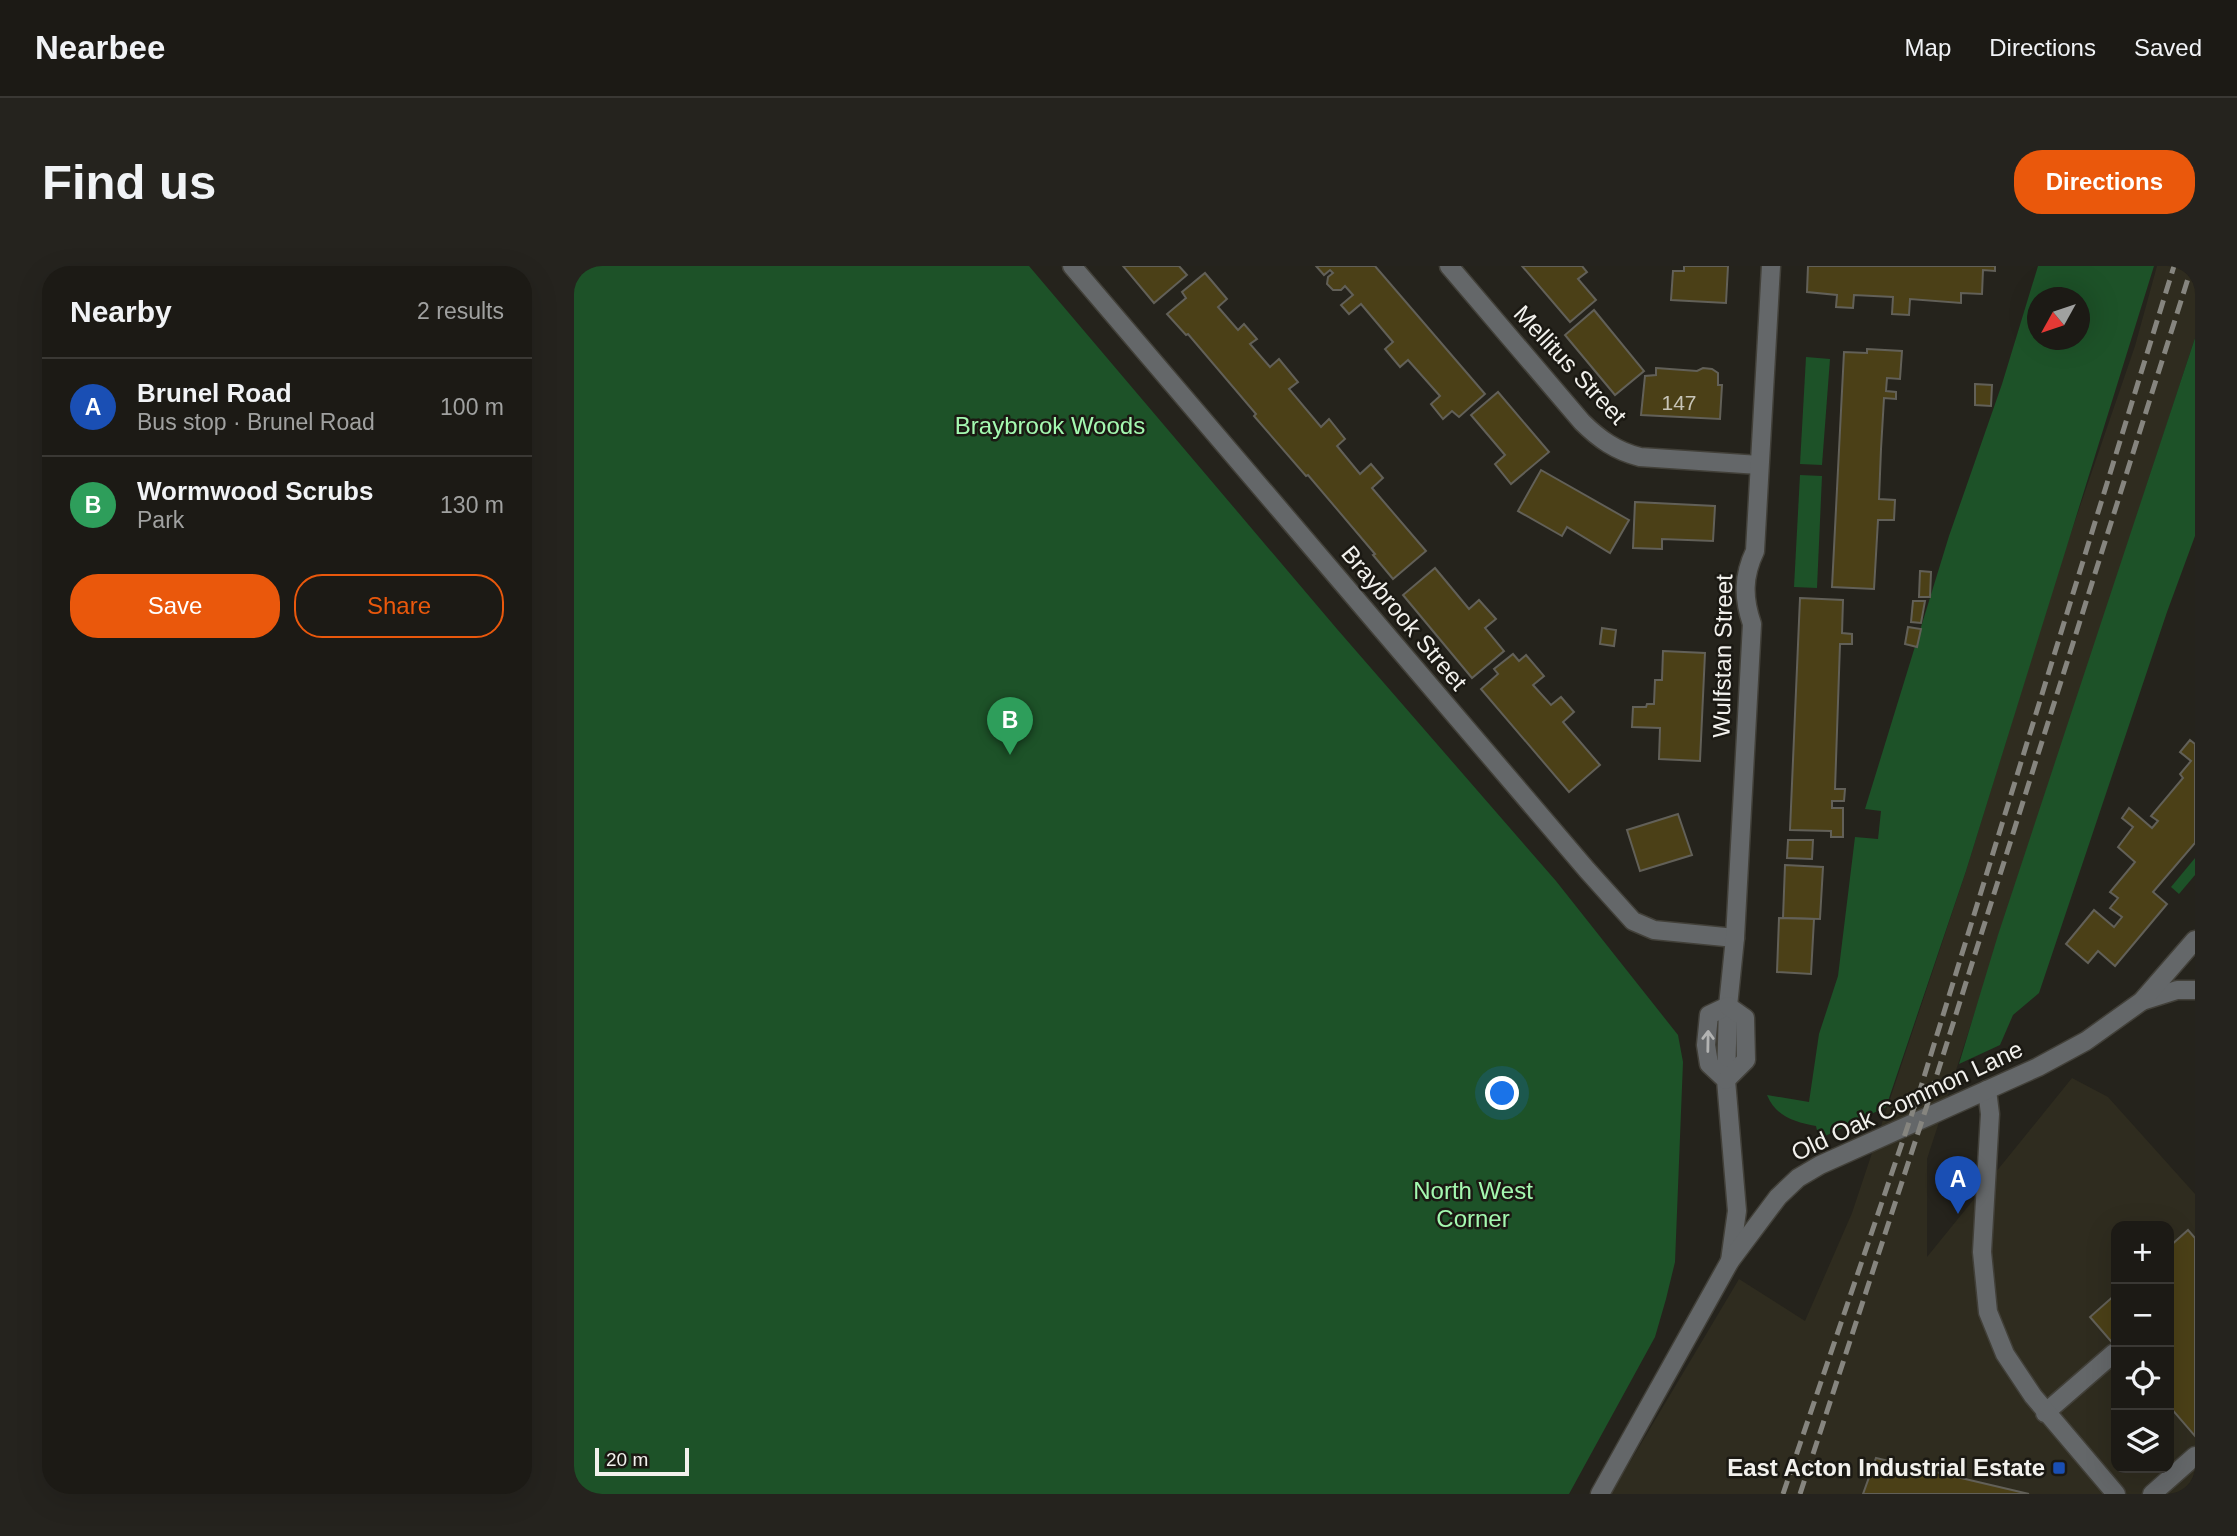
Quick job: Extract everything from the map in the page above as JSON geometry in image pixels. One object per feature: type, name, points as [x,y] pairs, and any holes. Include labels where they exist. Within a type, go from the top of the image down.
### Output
[{"type":"street","name":"Braybrook Street","points":[[1072,266],[1633,921],[1654,930],[1735,938]]},
{"type":"street","name":"Mellitus Street","points":[[1450,266],[1582,422],[1611,446],[1640,457],[1759,466]]},
{"type":"street","name":"Wulfstan Street","points":[[1728,1006],[1735,938],[1752,624],[1746,607],[1746,569],[1755,551],[1771,266]]},
{"type":"street","name":"Old Oak Common Lane","points":[[1600,1494],[1730,1261],[1778,1197],[1798,1178],[1820,1165],[1987,1090],[2086,1041],[2142,1001],[2195,940]]},
{"type":"street","points":[[2142,1001],[2177,990],[2195,990]]},
{"type":"street","points":[[1726,1080],[1746,1060],[1745,1018],[1728,1006],[1709,1015],[1706,1045],[1709,1064],[1726,1080],[1737,1211],[1730,1261]]},
{"type":"street","points":[[1987,1090],[1990,1114],[1982,1252],[1988,1312],[2005,1354],[2045,1413],[2116,1494]]},
{"type":"street","points":[[2045,1413],[2111,1356]]},
{"type":"street","points":[[2152,1494],[2195,1456]]},
{"type":"shaded area","points":[[2157,266],[2195,266],[2195,338],[1927,1159],[1927,1257],[2072,1078],[2108,1097],[2195,1194],[2195,1494],[1611,1494],[1739,1279],[1805,1321],[1852,1213],[1966,871],[2064,553],[2135,346]]},
{"type":"green space","points":[[574,266],[1029,266],[1337,629],[1556,881],[1678,1035],[1683,1062],[1675,1262],[1666,1299],[1655,1337],[1569,1494],[574,1494]]},
{"type":"green space","points":[[2038,266],[2154,266],[1966,871],[1886,1107],[1819,1139],[1816,1126],[1781,1113],[1767,1095],[1809,1102],[1819,1034],[1838,976],[1855,837],[1878,839],[1881,811],[1865,809],[1949,536],[2002,384],[2027,302],[2027,350],[2090,350],[2090,287],[2032,287]]},
{"type":"green space","points":[[2195,338],[2195,536],[2039,993],[2013,1015],[2000,1045],[1959,1064],[1998,935]]},
{"type":"green space","points":[[1806,357],[1830,359],[1822,465],[1800,464]]},
{"type":"green space","points":[[1800,475],[1822,476],[1817,588],[1794,587]]},
{"type":"green space","points":[[2195,858],[2195,875],[2179,894],[2171,887]]},
{"type":"building","points":[[1123,266],[1179,266],[1187,275],[1154,303]]},
{"type":"building","points":[[1316,266],[1375,266],[1485,394],[1459,417],[1452,411],[1443,419],[1431,404],[1440,396],[1408,360],[1400,367],[1385,349],[1393,342],[1361,304],[1349,314],[1341,305],[1353,295],[1345,286],[1341,290],[1333,290],[1327,284],[1328,277],[1333,273],[1330,270],[1324,275]]},
{"type":"building","points":[[1522,266],[1582,266],[1587,272],[1578,279],[1596,300],[1570,322]]},
{"type":"building","points":[[1684,266],[1728,266],[1726,303],[1671,300],[1673,271],[1684,271]]},
{"type":"building","points":[[1808,266],[1995,266],[1995,271],[1983,270],[1982,294],[1961,293],[1961,303],[1910,299],[1909,315],[1892,314],[1893,297],[1854,295],[1853,308],[1836,307],[1837,295],[1807,292]]},
{"type":"building","points":[[1205,273],[1227,299],[1218,307],[1238,330],[1244,324],[1257,339],[1250,344],[1270,367],[1279,359],[1298,382],[1289,389],[1321,427],[1329,419],[1345,439],[1337,446],[1360,474],[1371,464],[1383,478],[1372,488],[1426,551],[1393,579],[1373,555],[1375,554],[1254,416],[1256,414],[1188,334],[1186,335],[1167,314],[1186,298],[1182,292]]},
{"type":"building","points":[[1594,310],[1644,371],[1615,395],[1565,335]]},
{"type":"building","points":[[1867,349],[1902,351],[1900,379],[1887,378],[1886,391],[1896,392],[1896,399],[1884,398],[1881,449],[1879,499],[1895,500],[1894,520],[1878,520],[1874,589],[1832,587],[1844,352],[1867,353]]},
{"type":"building","points":[[1656,368],[1697,371],[1703,368],[1718,373],[1718,385],[1722,385],[1720,419],[1641,415],[1645,376],[1656,375]]},
{"type":"building","points":[[1975,384],[1992,385],[1991,406],[1975,405]]},
{"type":"building","points":[[1498,392],[1549,452],[1511,484],[1495,464],[1505,455],[1471,415]]},
{"type":"building","points":[[1541,470],[1629,520],[1610,553],[1567,527],[1562,536],[1518,511]]},
{"type":"building","points":[[1635,502],[1715,506],[1713,541],[1662,539],[1662,549],[1633,548]]},
{"type":"building","points":[[1435,568],[1469,609],[1479,600],[1496,619],[1485,628],[1504,651],[1472,678],[1403,595]]},
{"type":"building","points":[[1920,571],[1931,572],[1930,597],[1919,597]]},
{"type":"building","points":[[1800,598],[1843,600],[1842,633],[1852,634],[1852,644],[1840,644],[1835,789],[1845,789],[1844,801],[1832,801],[1832,808],[1843,808],[1843,837],[1831,837],[1831,831],[1790,830]]},
{"type":"building","points":[[1913,601],[1925,601],[1921,623],[1911,622]]},
{"type":"building","points":[[1908,627],[1921,629],[1917,647],[1905,644]]},
{"type":"building","points":[[1602,628],[1616,630],[1614,646],[1600,644]]},
{"type":"building","points":[[1663,651],[1705,653],[1700,761],[1659,759],[1660,728],[1632,727],[1633,707],[1654,704],[1655,680],[1662,680]]},
{"type":"building","points":[[1513,654],[1519,661],[1526,655],[1544,676],[1533,685],[1551,705],[1561,697],[1574,712],[1563,722],[1600,765],[1569,792],[1481,689],[1498,674],[1494,669]]},
{"type":"building","points":[[2190,740],[2195,744],[2195,843],[2153,892],[2167,904],[2115,966],[2098,951],[2088,963],[2066,944],[2094,910],[2114,927],[2122,917],[2110,908],[2118,898],[2110,892],[2135,862],[2118,847],[2133,827],[2122,818],[2129,808],[2152,828],[2158,821],[2151,816],[2183,778],[2180,774],[2191,761],[2180,752]]},
{"type":"building","points":[[1678,814],[1692,855],[1640,871],[1627,830]]},
{"type":"building","points":[[1788,840],[1813,840],[1812,859],[1787,858]]},
{"type":"building","points":[[1785,865],[1823,867],[1820,919],[1783,918]]},
{"type":"building","points":[[1779,918],[1814,919],[1811,974],[1777,972]]},
{"type":"building","points":[[2188,1230],[2195,1238],[2195,1436],[2174,1412],[2174,1243]]},
{"type":"building","points":[[2111,1298],[2111,1341],[2090,1317]]},
{"type":"building","points":[[1876,1458],[2029,1494],[1863,1494]]},
{"type":"railway","points":[[1783,1494],[1920,1090],[2174,266]]},
{"type":"railway","points":[[1800,1494],[1934,1084],[2192,266]]},
{"type":"place","name":"Wormwood Scrubs","points":[[1010,755]]},
{"type":"place","name":"Brunel Road","points":[[1958,1214]]},
{"type":"place","name":"East Acton Industrial Estate","points":[[2059,1468]]},
{"type":"park label","name":"Braybrook Woods","points":[[1050,426]]},
{"type":"park label","name":"North West Corner","points":[[1473,1205]]}]
